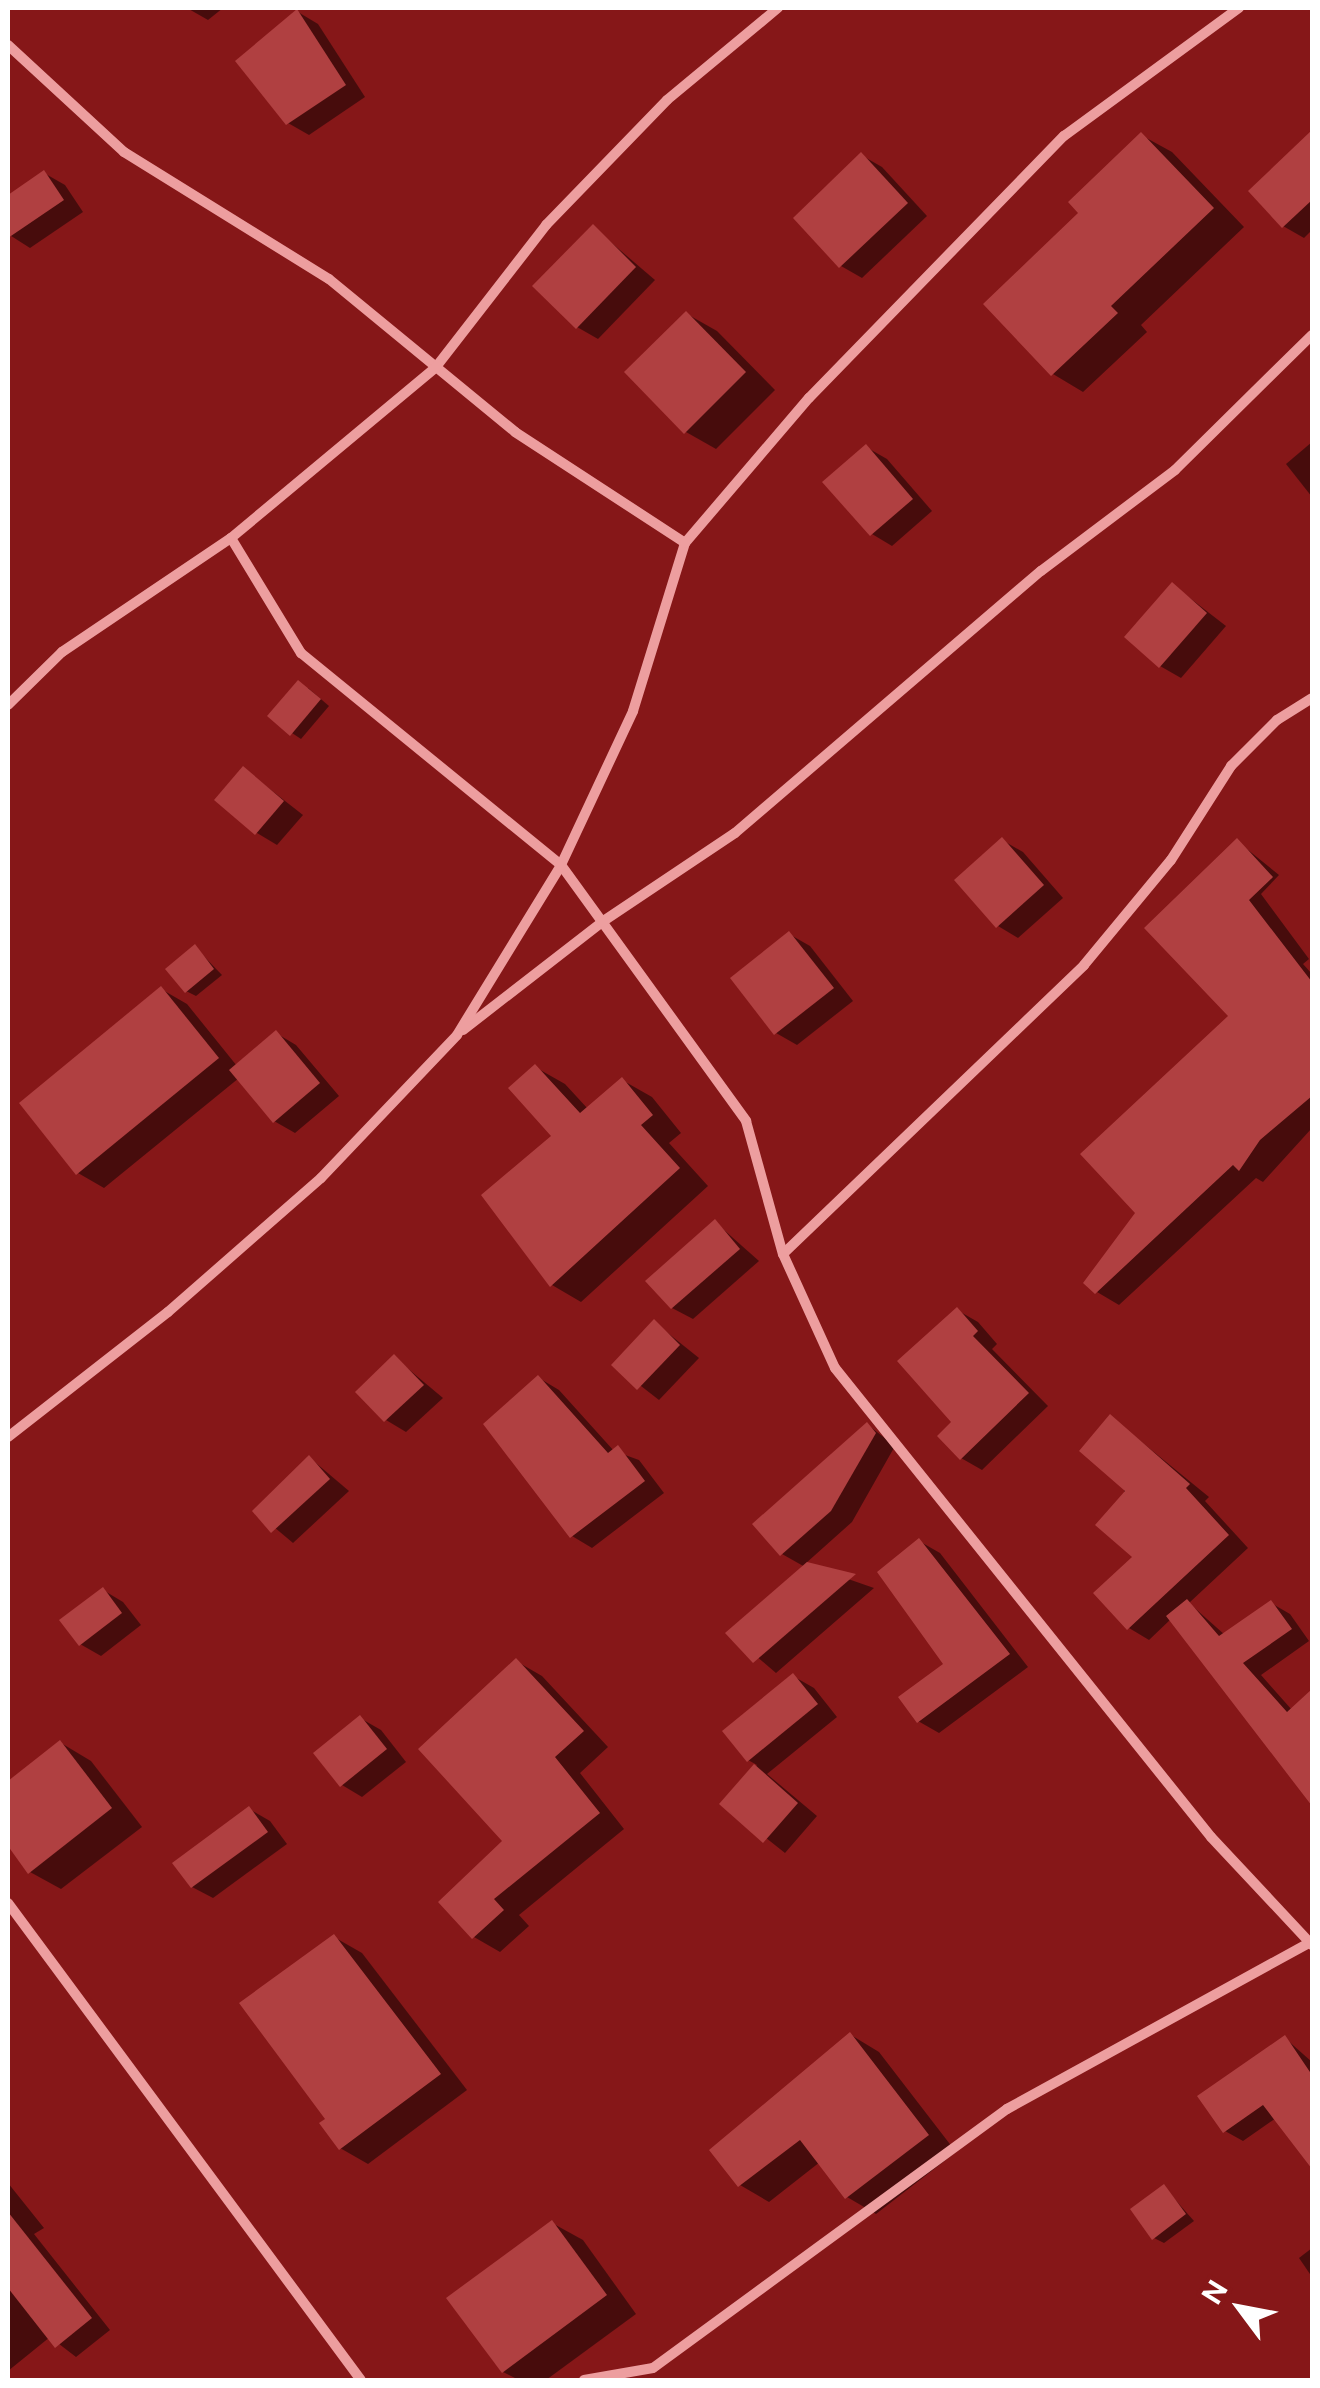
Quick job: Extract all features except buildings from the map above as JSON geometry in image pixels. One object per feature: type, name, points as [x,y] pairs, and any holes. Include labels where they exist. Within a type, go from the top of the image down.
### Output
[{"type":"street","points":[[8,705],[62,652],[231,538],[436,367],[546,225],[667,100],[778,8]]},
{"type":"street","points":[[456,1035],[560,865],[632,711],[685,543],[809,398],[1064,136],[1239,8]]},
{"type":"street","points":[[8,45],[124,152],[329,279],[516,432],[685,543]]},
{"type":"street","points":[[8,1437],[168,1312],[321,1178],[456,1035],[602,922],[735,832],[1041,571],[1175,470],[1312,335]]},
{"type":"street","points":[[231,538],[301,654],[560,865],[746,1122],[783,1254],[835,1368],[1211,1837],[1311,1943],[1007,2109],[652,2368],[584,2380]]},
{"type":"street","points":[[783,1254],[1084,964],[1171,860],[1231,766],[1276,720],[1312,698]]},
{"type":"street","points":[[8,1902],[361,2380]]}]
